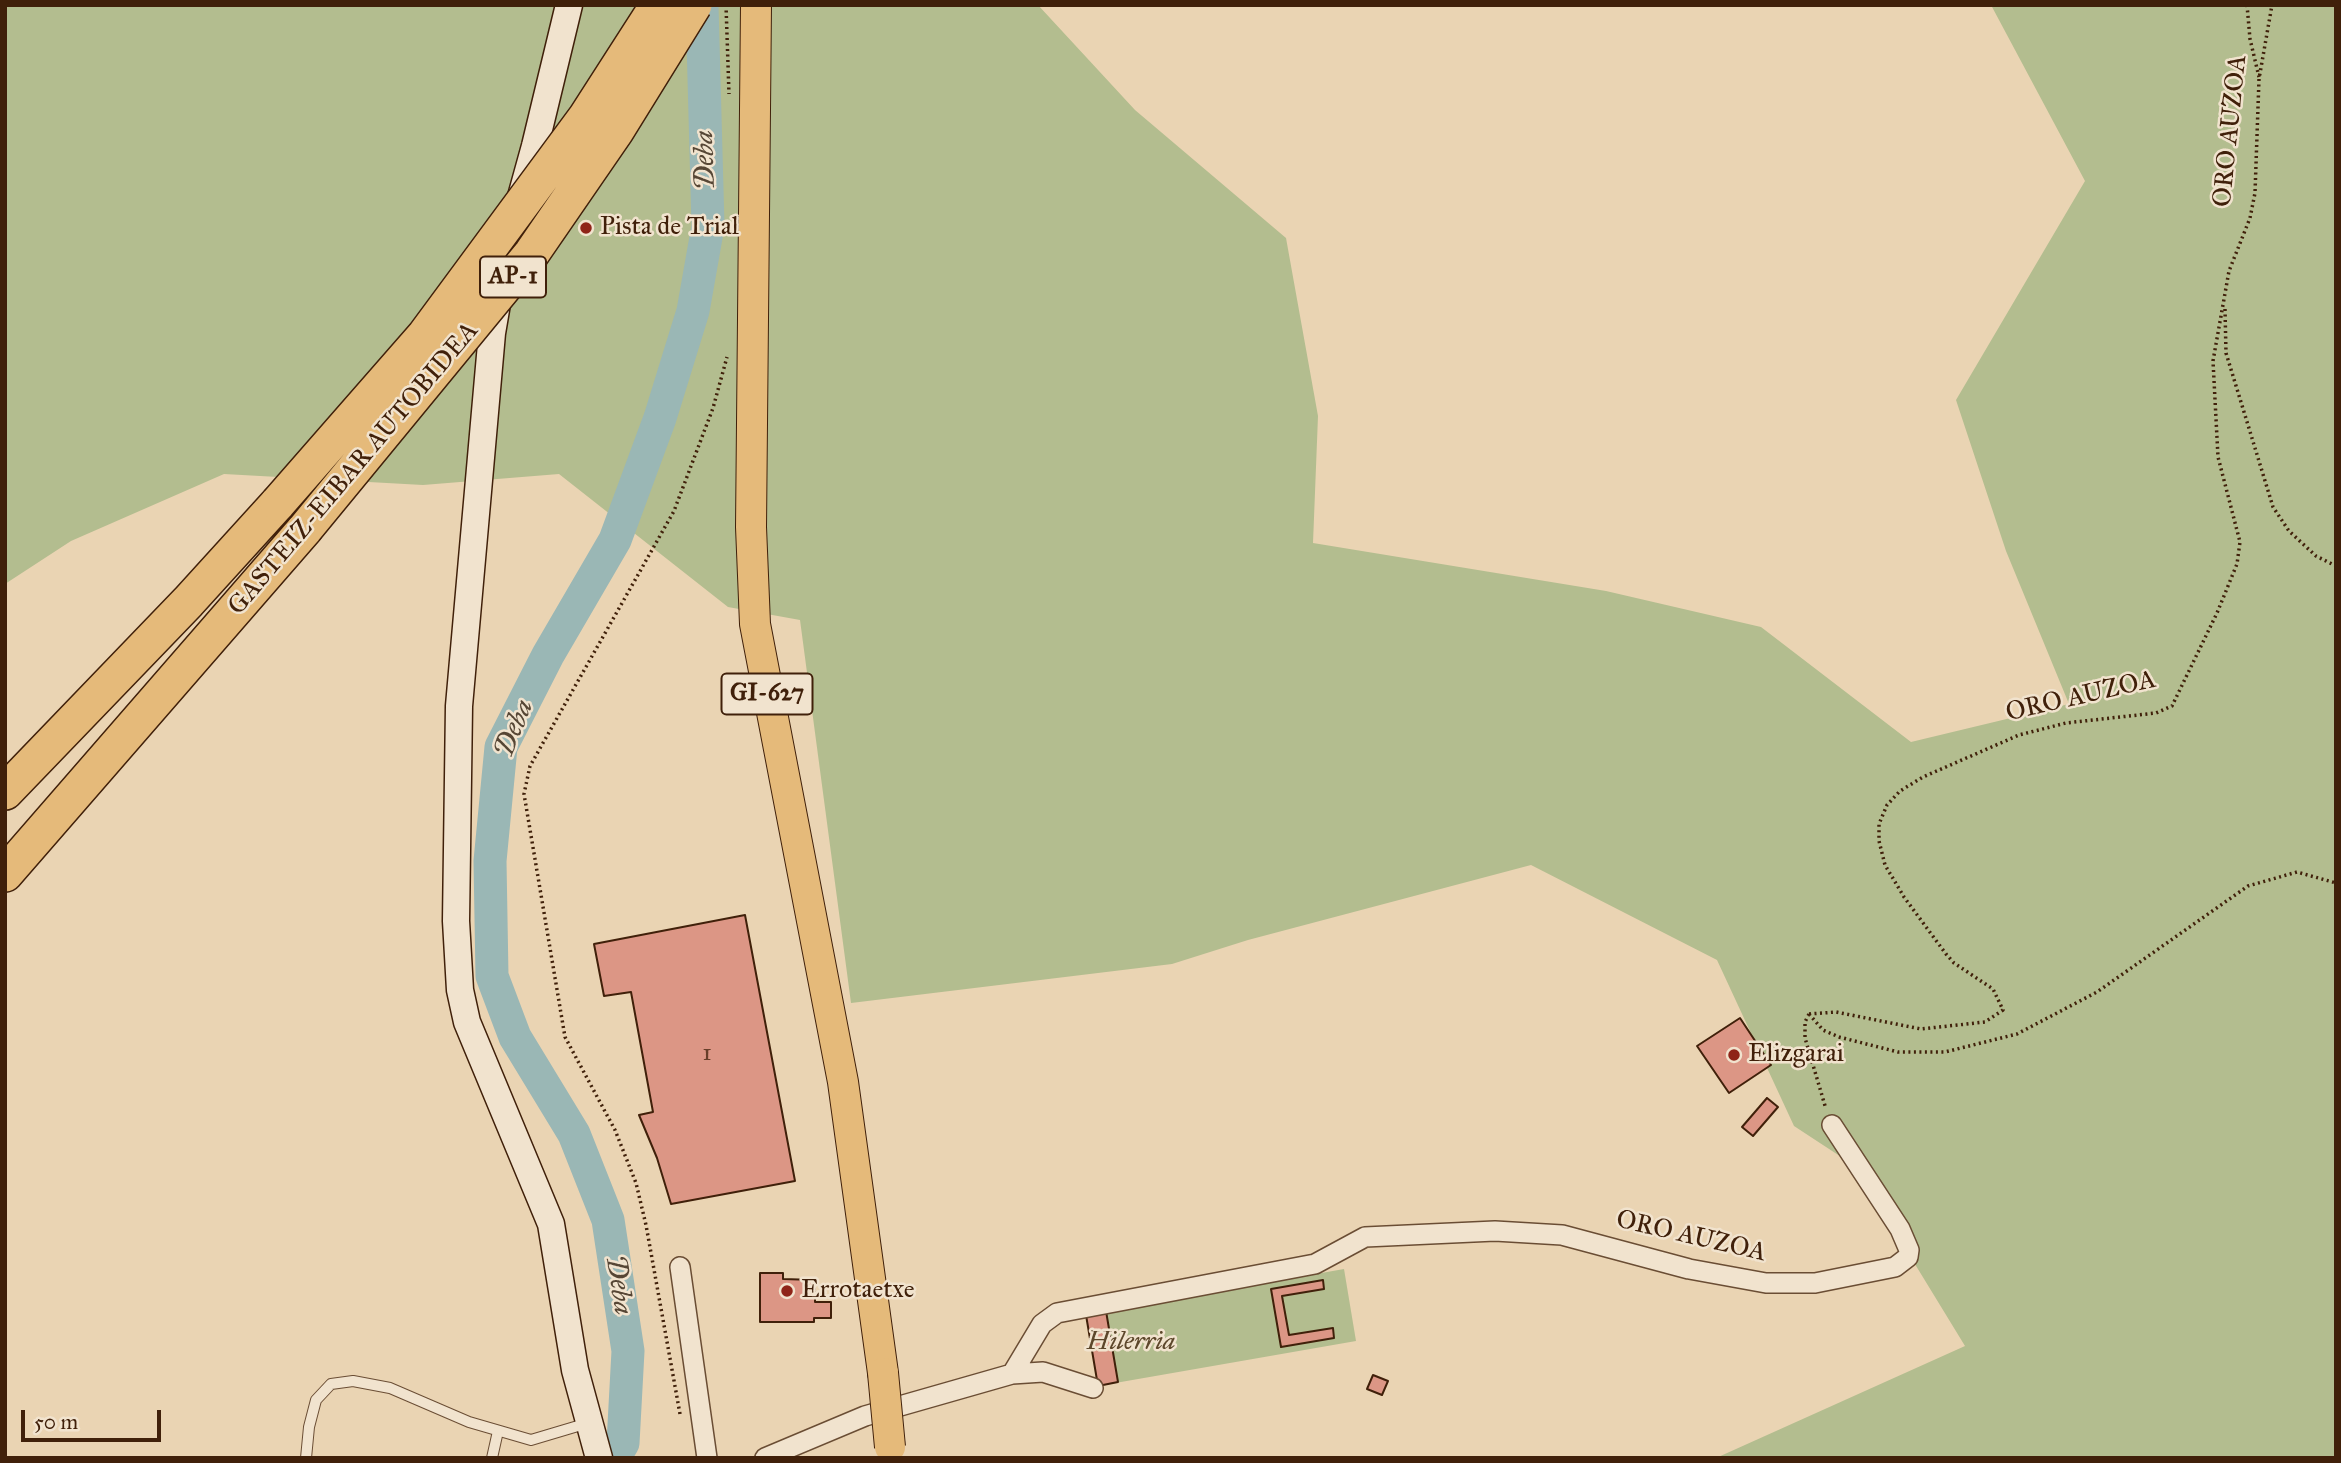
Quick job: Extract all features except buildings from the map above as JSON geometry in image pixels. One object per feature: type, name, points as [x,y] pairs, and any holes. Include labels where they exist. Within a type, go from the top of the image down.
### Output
[{"type":"highway","name":"GASTEIZ-EIBAR AUTOBIDEA","points":[[5,792],[188,602],[425,335],[586,117],[658,5]]},
{"type":"highway","name":"GASTEIZ-EIBAR AUTOBIDEA","points":[[5,874],[305,529],[532,253],[616,131],[694,5]]},
{"type":"main road","name":"GI-627","points":[[756,5],[751,527],[755,624],[843,1082],[883,1373],[890,1452]]},
{"type":"street","points":[[569,5],[506,251],[492,333],[459,706],[456,921],[460,990],[467,1021],[551,1224],[575,1370],[593,1441]]},
{"type":"street","name":"ORO AUZOA","points":[[1012,1374],[1042,1324],[1056,1313],[1315,1264],[1365,1237],[1495,1231],[1562,1235],[1689,1269],[1766,1283],[1815,1283],[1895,1267],[1908,1257],[1909,1250],[1900,1228],[1832,1125]]},
{"type":"street","points":[[680,1267],[707,1458]]},
{"type":"street","points":[[765,1458],[865,1416],[1012,1374],[1043,1372],[1093,1388]]},
{"type":"lane","points":[[306,1458],[309,1427],[316,1400],[331,1384],[353,1381],[390,1388],[469,1422],[531,1440],[593,1441]]},
{"type":"lane","points":[[492,1458],[498,1431]]},
{"type":"path","points":[[726,5],[729,107]]},
{"type":"path","points":[[2247,5],[2250,38],[2259,79]]},
{"type":"path","name":"ORO AUZOA","points":[[1809,1014],[1836,1012],[1921,1029],[1985,1022],[2003,1010],[1993,989],[1945,954],[1904,897],[1885,865],[1879,841],[1880,824],[1886,805],[1900,791],[1970,754],[2019,735],[2066,723],[2156,713],[2172,706],[2217,613],[2237,564],[2240,542],[2218,457],[2213,360],[2229,271],[2250,218],[2255,193],[2259,79],[2272,5]]},
{"type":"path","name":"ORO AUZOA","points":[[2224,300],[2226,353],[2273,507],[2289,531],[2316,556],[2336,566]]},
{"type":"path","points":[[681,1417],[636,1183],[615,1130],[565,1037],[524,794],[530,766],[674,511],[713,408],[730,347]]},
{"type":"path","points":[[1832,1125],[1805,1038],[1805,1022],[1809,1014],[1823,1030],[1886,1049],[1933,1052],[1957,1049],[2017,1034],[2097,992],[2248,886],[2297,872],[2336,883]]},
{"type":"green space","points":[[5,5],[1038,5],[1135,110],[1286,238],[1318,416],[1313,543],[1606,591],[1761,627],[1911,742],[2069,704],[2006,551],[1956,400],[2085,181],[1991,5],[2336,5],[2336,1458],[1716,1458],[1965,1346],[1855,1166],[1794,1126],[1717,960],[1531,865],[1248,940],[1172,964],[851,1003],[800,620],[728,607],[559,474],[423,485],[224,474],[71,541],[5,584]]},
{"type":"green space","name":"Hilerria","points":[[1344,1269],[1356,1341],[1098,1386],[1086,1315]]},
{"type":"waterway","name":"Deba","points":[[614,1458],[623,1443],[628,1351],[608,1220],[574,1134],[515,1037],[492,976],[490,861],[501,747],[548,655],[615,540],[660,418],[693,311],[708,226],[702,5]]},
{"type":"place","name":"Pista de Trial","points":[[586,228]]},
{"type":"place","name":"Elizgarai","points":[[1734,1055]]},
{"type":"place","name":"Errotaetxe","points":[[787,1291]]}]
